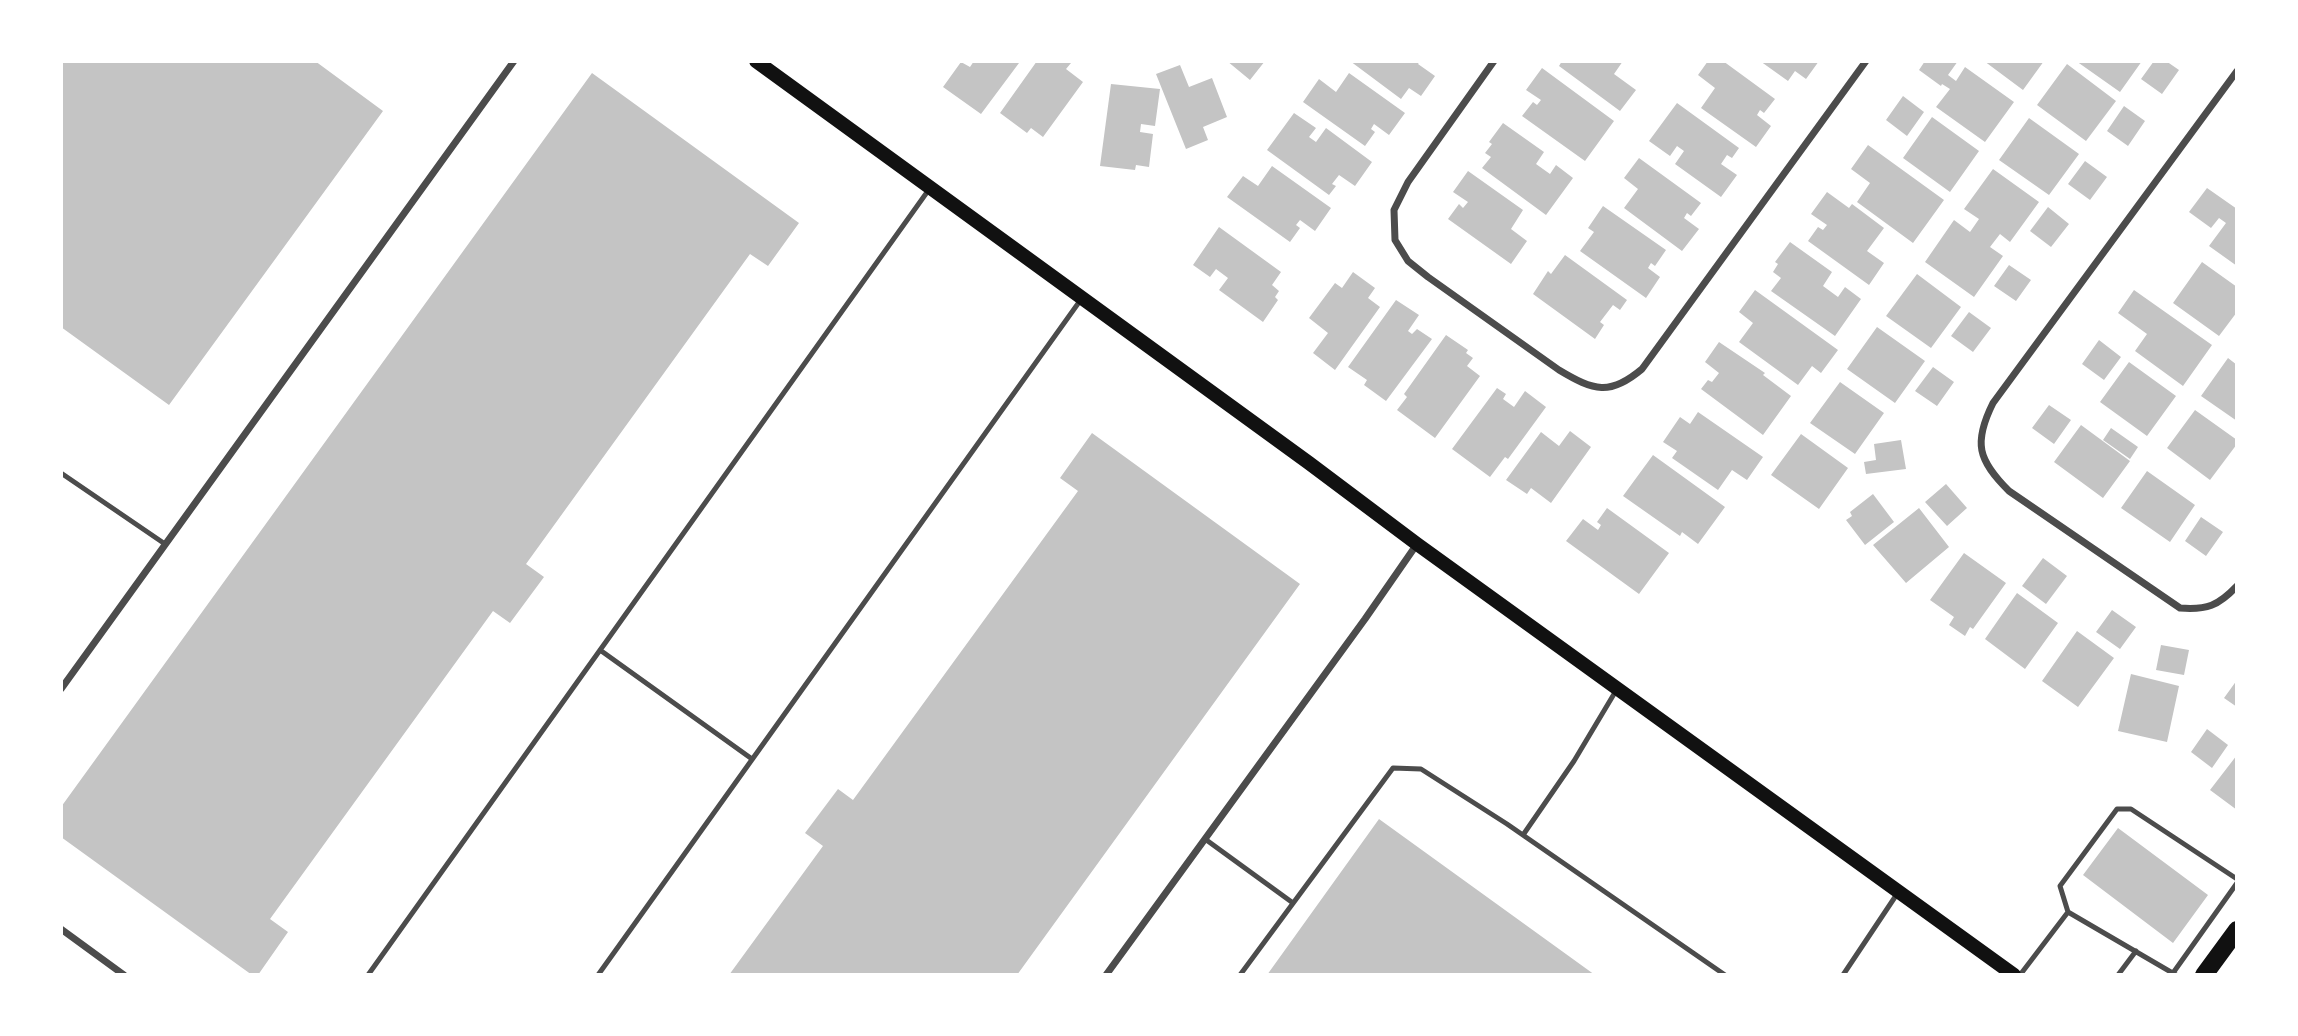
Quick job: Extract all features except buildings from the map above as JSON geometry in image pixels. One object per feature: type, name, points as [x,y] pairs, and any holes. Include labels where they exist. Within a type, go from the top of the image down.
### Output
[{"type":"main road","points":[[755,61],[1617,690],[2014,975]]},
{"type":"main road","points":[[2204,975],[2237,930]]},
{"type":"street","points":[[61,688],[514,61]]},
{"type":"street","points":[[1494,61],[1408,182],[1394,210],[1395,240],[1408,261],[1501,328],[1581,383],[1602,389],[1626,383],[1642,369],[1866,61]]},
{"type":"street","points":[[2237,71],[2001,392],[1982,426],[1981,452],[1992,473],[2010,491],[2180,608],[2197,609],[2216,605],[2237,586]]},
{"type":"street","points":[[1106,975],[1365,619],[1416,544]]},
{"type":"street","points":[[61,929],[124,975]]},
{"type":"lane","points":[[368,975],[930,188]]},
{"type":"lane","points":[[598,975],[1082,298]]},
{"type":"lane","points":[[61,473],[166,544]]},
{"type":"lane","points":[[600,650],[752,760]]},
{"type":"lane","points":[[1523,835],[1574,761],[1617,690]]},
{"type":"lane","points":[[1240,975],[1393,768],[1421,769],[1523,835],[1725,975]]},
{"type":"lane","points":[[2117,809],[2131,809],[2237,881],[2175,974],[2068,912],[2060,887],[2117,809]]},
{"type":"lane","points":[[1205,839],[1293,903]]},
{"type":"lane","points":[[1843,975],[1899,891]]},
{"type":"lane","points":[[2020,975],[2068,912]]},
{"type":"lane","points":[[2118,975],[2136,951]]}]
